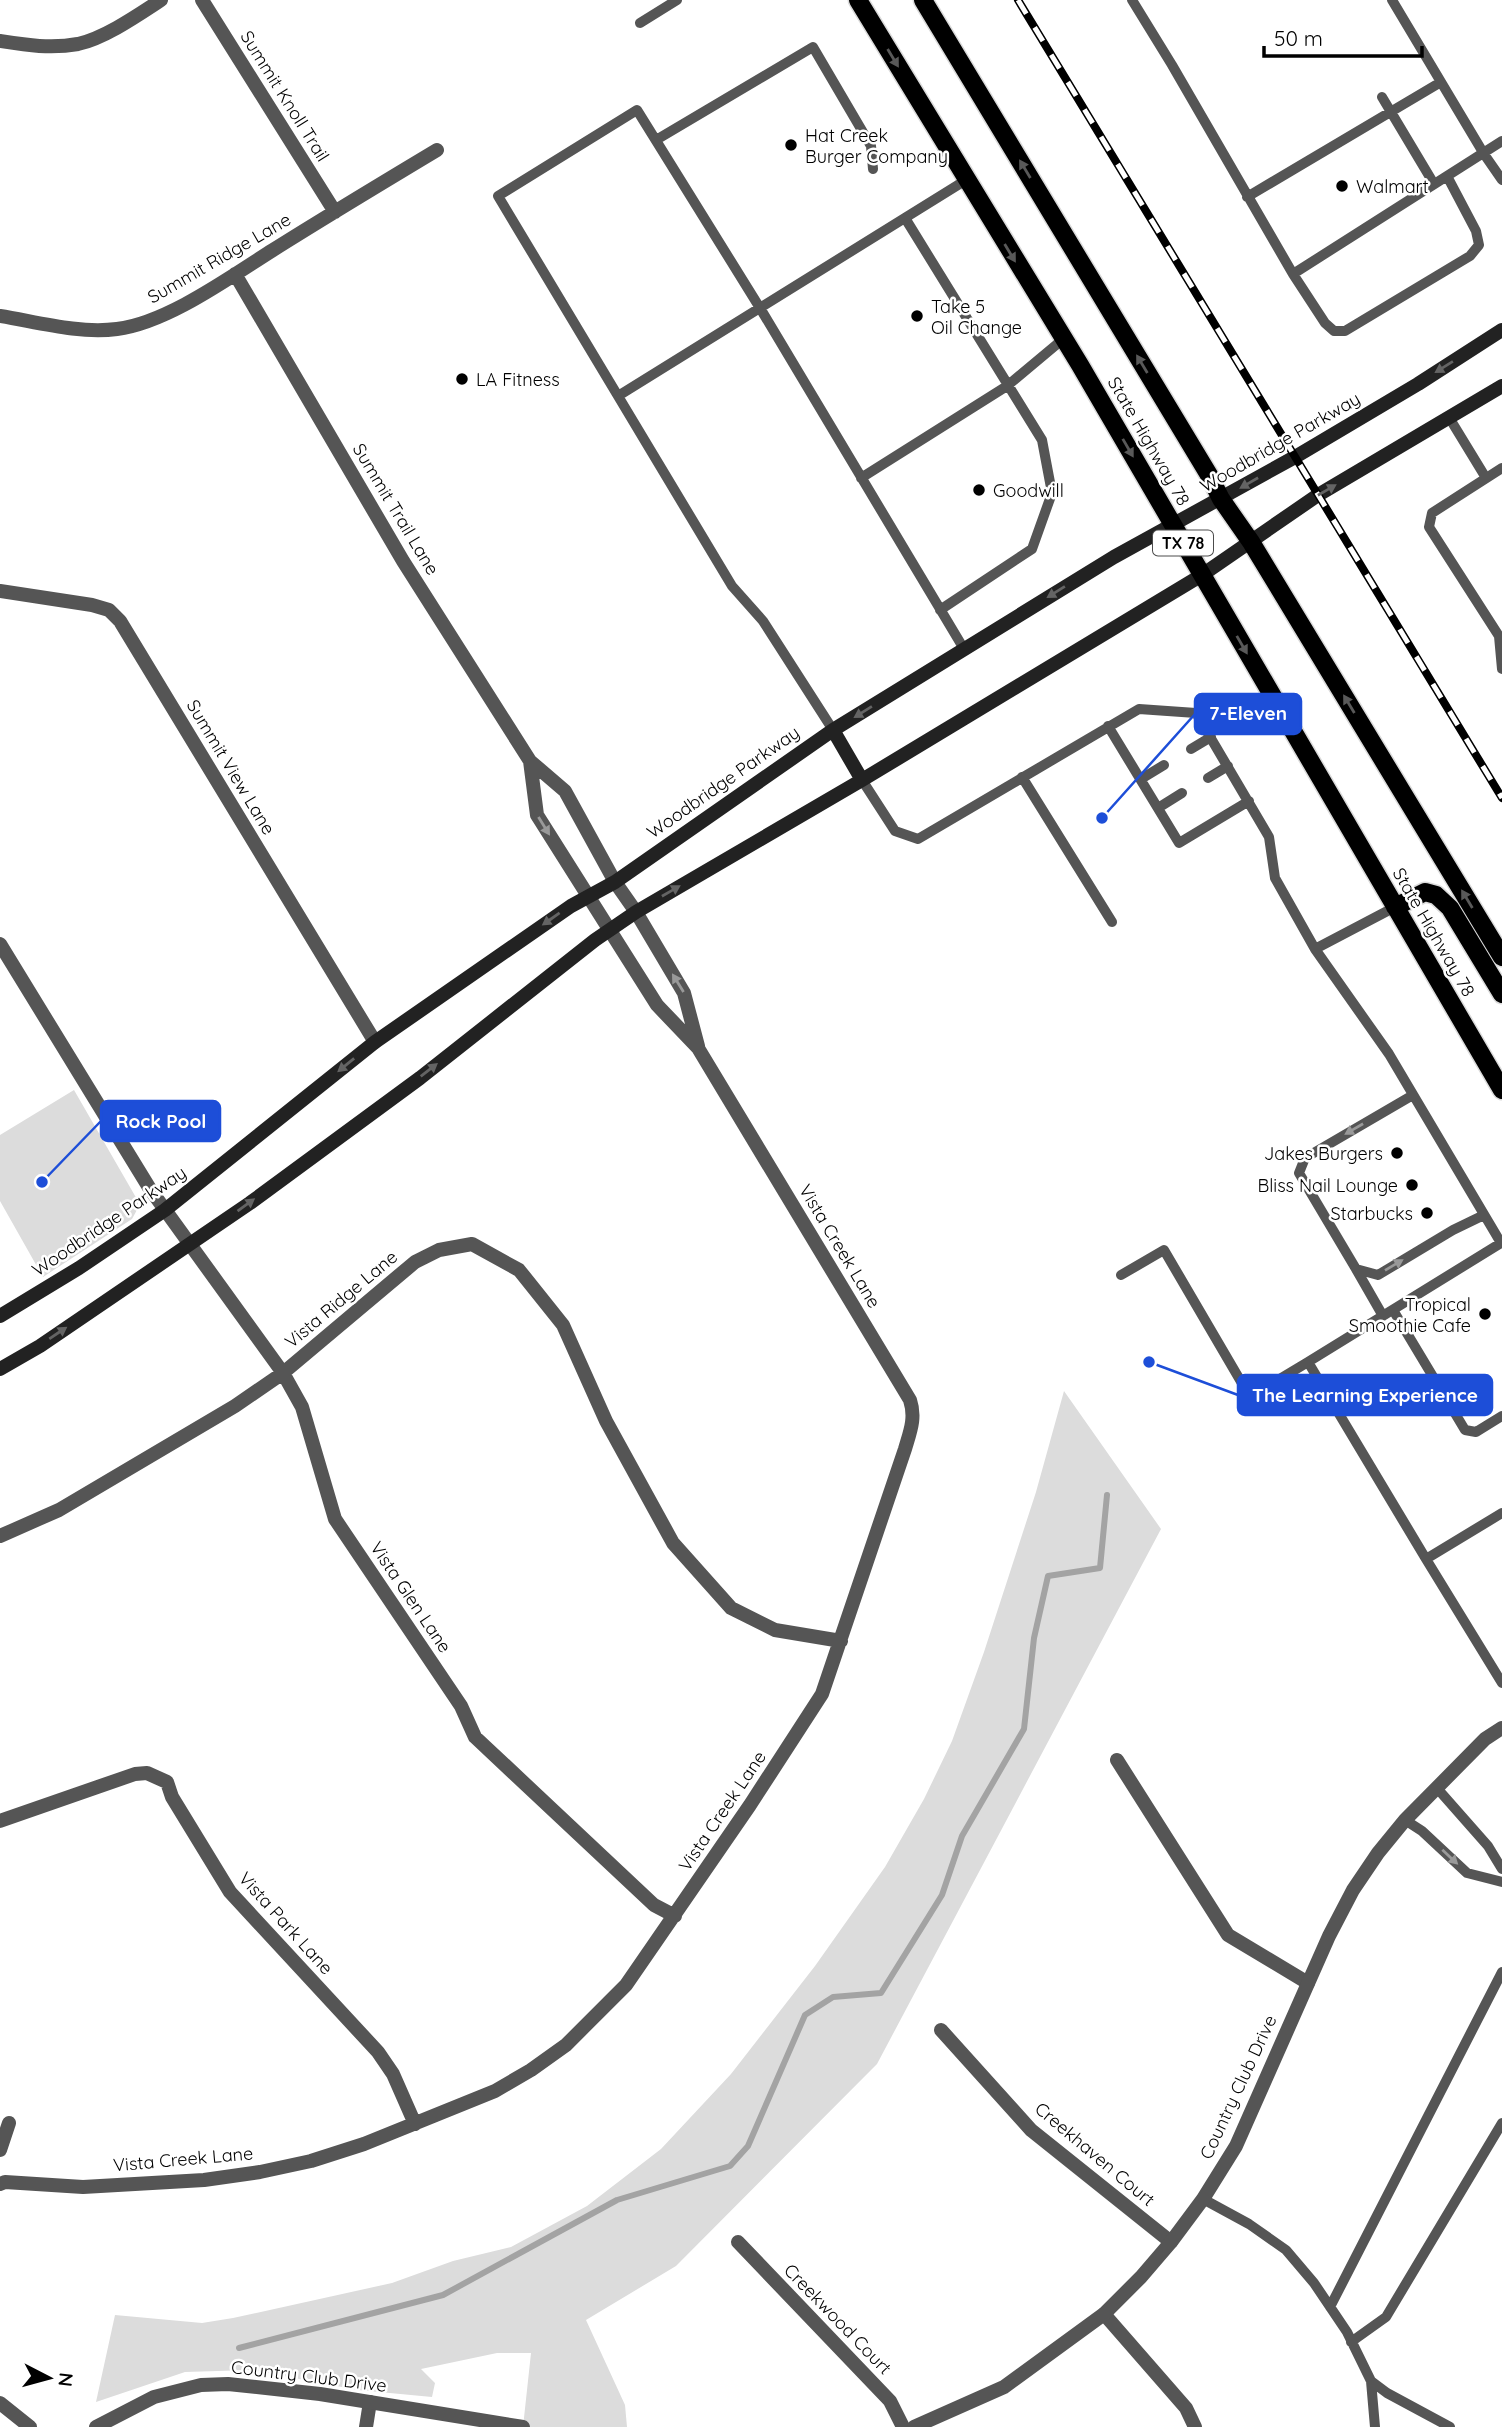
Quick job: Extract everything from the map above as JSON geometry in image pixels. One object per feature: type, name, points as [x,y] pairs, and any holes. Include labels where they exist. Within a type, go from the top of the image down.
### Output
[{"type":"main road","name":"State Highway 78","points":[[858,0],[1062,340],[1080,365],[1502,1090]]},
{"type":"main road","name":"State Highway 78","points":[[923,0],[1221,499],[1251,542],[1502,957]]},
{"type":"main road","name":"Woodbridge Parkway","points":[[0,1315],[79,1268],[165,1210],[375,1042],[588,895],[615,882],[833,730],[1103,564],[1221,499],[1418,384],[1502,330]]},
{"type":"main road","points":[[0,1368],[40,1346],[190,1245],[420,1078],[636,912],[862,780],[1202,575],[1318,495],[1502,386]]},
{"type":"main road","points":[[833,730],[862,780]]},
{"type":"main road","points":[[1395,907],[1425,892],[1436,895],[1450,908],[1502,995]]},
{"type":"street","points":[[0,41],[48,47],[80,43],[121,25],[161,0]]},
{"type":"street","name":"Summit Knoll Trail","points":[[202,0],[335,212]]},
{"type":"street","name":"Summit Ridge Lane","points":[[0,316],[61,326],[116,330],[141,324],[167,313],[235,274],[438,150]]},
{"type":"street","name":"Summit Trail Lane","points":[[235,274],[403,561],[530,761],[565,791],[615,882],[636,912]]},
{"type":"street","name":"Summit View Lane","points":[[0,591],[92,605],[109,610],[120,621],[375,1042]]},
{"type":"street","name":"Summit Trail Lane","points":[[530,761],[537,815],[611,929]]},
{"type":"street","name":"Vista Creek Lane","points":[[636,912],[684,993],[698,1048]]},
{"type":"street","name":"Vista Creek Lane","points":[[2,2183],[83,2187],[204,2180],[311,2161],[415,2124],[495,2091],[531,2070],[566,2045],[626,1985],[750,1805],[822,1693],[905,1449],[914,1411],[910,1400],[698,1048],[657,1005],[611,929]]},
{"type":"street","name":"Vista Glen Lane","points":[[0,944],[165,1210],[283,1373],[302,1408],[335,1519],[461,1706],[475,1737],[654,1905],[675,1916]]},
{"type":"street","name":"Vista Ridge Lane","points":[[0,1536],[59,1510],[234,1406],[283,1373],[415,1262],[439,1250],[472,1244],[519,1270],[563,1325],[606,1421],[673,1543],[731,1608],[775,1630],[841,1641]]},
{"type":"street","name":"Country Club Drive","points":[[914,2427],[1004,2387],[1104,2314],[1171,2242],[1203,2200],[1236,2146],[1308,1983],[1353,1891],[1378,1853],[1405,1820],[1485,1739],[1502,1728]]},
{"type":"street","points":[[1117,1760],[1228,1935],[1308,1983]]},
{"type":"street","name":"Vista Park Lane","points":[[0,1821],[135,1774],[147,1773],[167,1782],[172,1797],[230,1892],[378,2052],[393,2074],[415,2124]]},
{"type":"street","name":"Creekhaven Court","points":[[941,2030],[1031,2130],[1171,2242]]},
{"type":"street","points":[[0,2150],[9,2123]]},
{"type":"street","name":"Creekwood Court","points":[[738,2242],[890,2401],[903,2427]]},
{"type":"street","points":[[1104,2314],[1186,2408],[1195,2427]]},
{"type":"street","name":"Country Club Drive","points":[[96,2427],[154,2397],[201,2385],[255,2386],[523,2427]]},
{"type":"street","points":[[366,2427],[370,2402]]},
{"type":"street","points":[[0,2403],[30,2427]]},
{"type":"lane","points":[[640,23],[677,0]]},
{"type":"lane","points":[[1132,0],[1293,274],[1325,323],[1334,331],[1345,331],[1470,256],[1479,245],[1476,231],[1447,176]]},
{"type":"lane","points":[[1392,0],[1502,180]]},
{"type":"lane","points":[[656,140],[813,47],[871,146],[873,169]]},
{"type":"lane","points":[[1248,197],[1441,82]]},
{"type":"lane","points":[[1382,97],[1434,184]]},
{"type":"lane","points":[[833,730],[763,621],[732,586],[498,196],[637,110],[760,308],[964,649]]},
{"type":"lane","points":[[1293,274],[1502,142]]},
{"type":"lane","points":[[618,396],[966,180]]},
{"type":"lane","points":[[905,218],[1042,440],[1052,494],[1032,549],[940,610]]},
{"type":"lane","points":[[862,478],[1007,386],[1062,340]]},
{"type":"lane","points":[[1450,419],[1486,478]]},
{"type":"lane","points":[[1502,468],[1432,513],[1429,527],[1500,635],[1502,669]]},
{"type":"lane","points":[[862,780],[895,831],[918,839],[1139,709],[1196,713],[1269,837],[1275,878],[1315,949],[1390,1054],[1502,1244],[1250,1397],[1164,1250],[1121,1275]]},
{"type":"lane","points":[[1108,726],[1179,843],[1249,801]]},
{"type":"lane","points":[[1191,749],[1211,737]]},
{"type":"lane","points":[[1140,779],[1164,765]]},
{"type":"lane","points":[[1208,778],[1228,766]]},
{"type":"lane","points":[[1022,777],[1112,922]]},
{"type":"lane","points":[[1158,808],[1182,793]]},
{"type":"lane","points":[[1315,949],[1395,907]]},
{"type":"lane","points":[[1413,1095],[1304,1158],[1299,1173],[1356,1269],[1465,1430],[1476,1432],[1502,1416]]},
{"type":"lane","points":[[1356,1269],[1378,1275],[1484,1215]]},
{"type":"lane","points":[[1308,1362],[1502,1684]]},
{"type":"lane","points":[[1426,1559],[1502,1513]]},
{"type":"lane","points":[[1436,1787],[1488,1846],[1502,1869]]},
{"type":"lane","points":[[1405,1820],[1422,1831],[1467,1873],[1502,1882]]},
{"type":"lane","points":[[1331,2307],[1502,1972]]},
{"type":"lane","points":[[1351,2342],[1386,2316],[1502,2123]]},
{"type":"lane","points":[[1203,2200],[1249,2224],[1286,2250],[1331,2307],[1371,2381],[1387,2393],[1450,2427]]},
{"type":"lane","points":[[1371,2381],[1370,2397],[1375,2427]]},
{"type":"shaded area","points":[[74,1090],[138,1201],[138,1208],[132,1219],[43,1277],[0,1201],[0,1135]]},
{"type":"shaded area","points":[[1064,1391],[1161,1529],[877,2064],[676,2266],[586,2320],[625,2405],[627,2427],[523,2427],[531,2353],[497,2353],[421,2369],[435,2383],[432,2397],[358,2390],[251,2370],[185,2372],[96,2402],[115,2315],[202,2323],[233,2318],[392,2283],[453,2261],[511,2247],[587,2206],[661,2149],[731,2074],[815,1966],[885,1867],[924,1799],[952,1741],[984,1652],[1036,1492]]},
{"type":"waterway","points":[[239,2348],[443,2295],[617,2200],[730,2166],[748,2146],[805,2015],[833,1997],[881,1993],[942,1895],[962,1836],[1024,1729],[1034,1638],[1048,1576],[1100,1568],[1107,1495]]},
{"type":"railway","points":[[1018,0],[1502,798]]},
{"type":"place","name":"Hat Creek Burger Company","points":[[791,145]]},
{"type":"place","name":"Walmart","points":[[1342,186]]},
{"type":"place","name":"Take 5 Oil Change","points":[[917,316]]},
{"type":"place","name":"LA Fitness","points":[[462,379]]},
{"type":"place","name":"Goodwill","points":[[979,490]]},
{"type":"place","name":"7-Eleven","points":[[1102,818]]},
{"type":"place","name":"Jakes Burgers","points":[[1397,1153]]},
{"type":"place","name":"Rock Pool","points":[[42,1182]]},
{"type":"place","name":"Bliss Nail Lounge","points":[[1412,1185]]},
{"type":"place","name":"Starbucks","points":[[1427,1213]]},
{"type":"place","name":"Tropical Smoothie Cafe","points":[[1485,1314]]},
{"type":"place","name":"The Learning Experience","points":[[1149,1362]]}]
